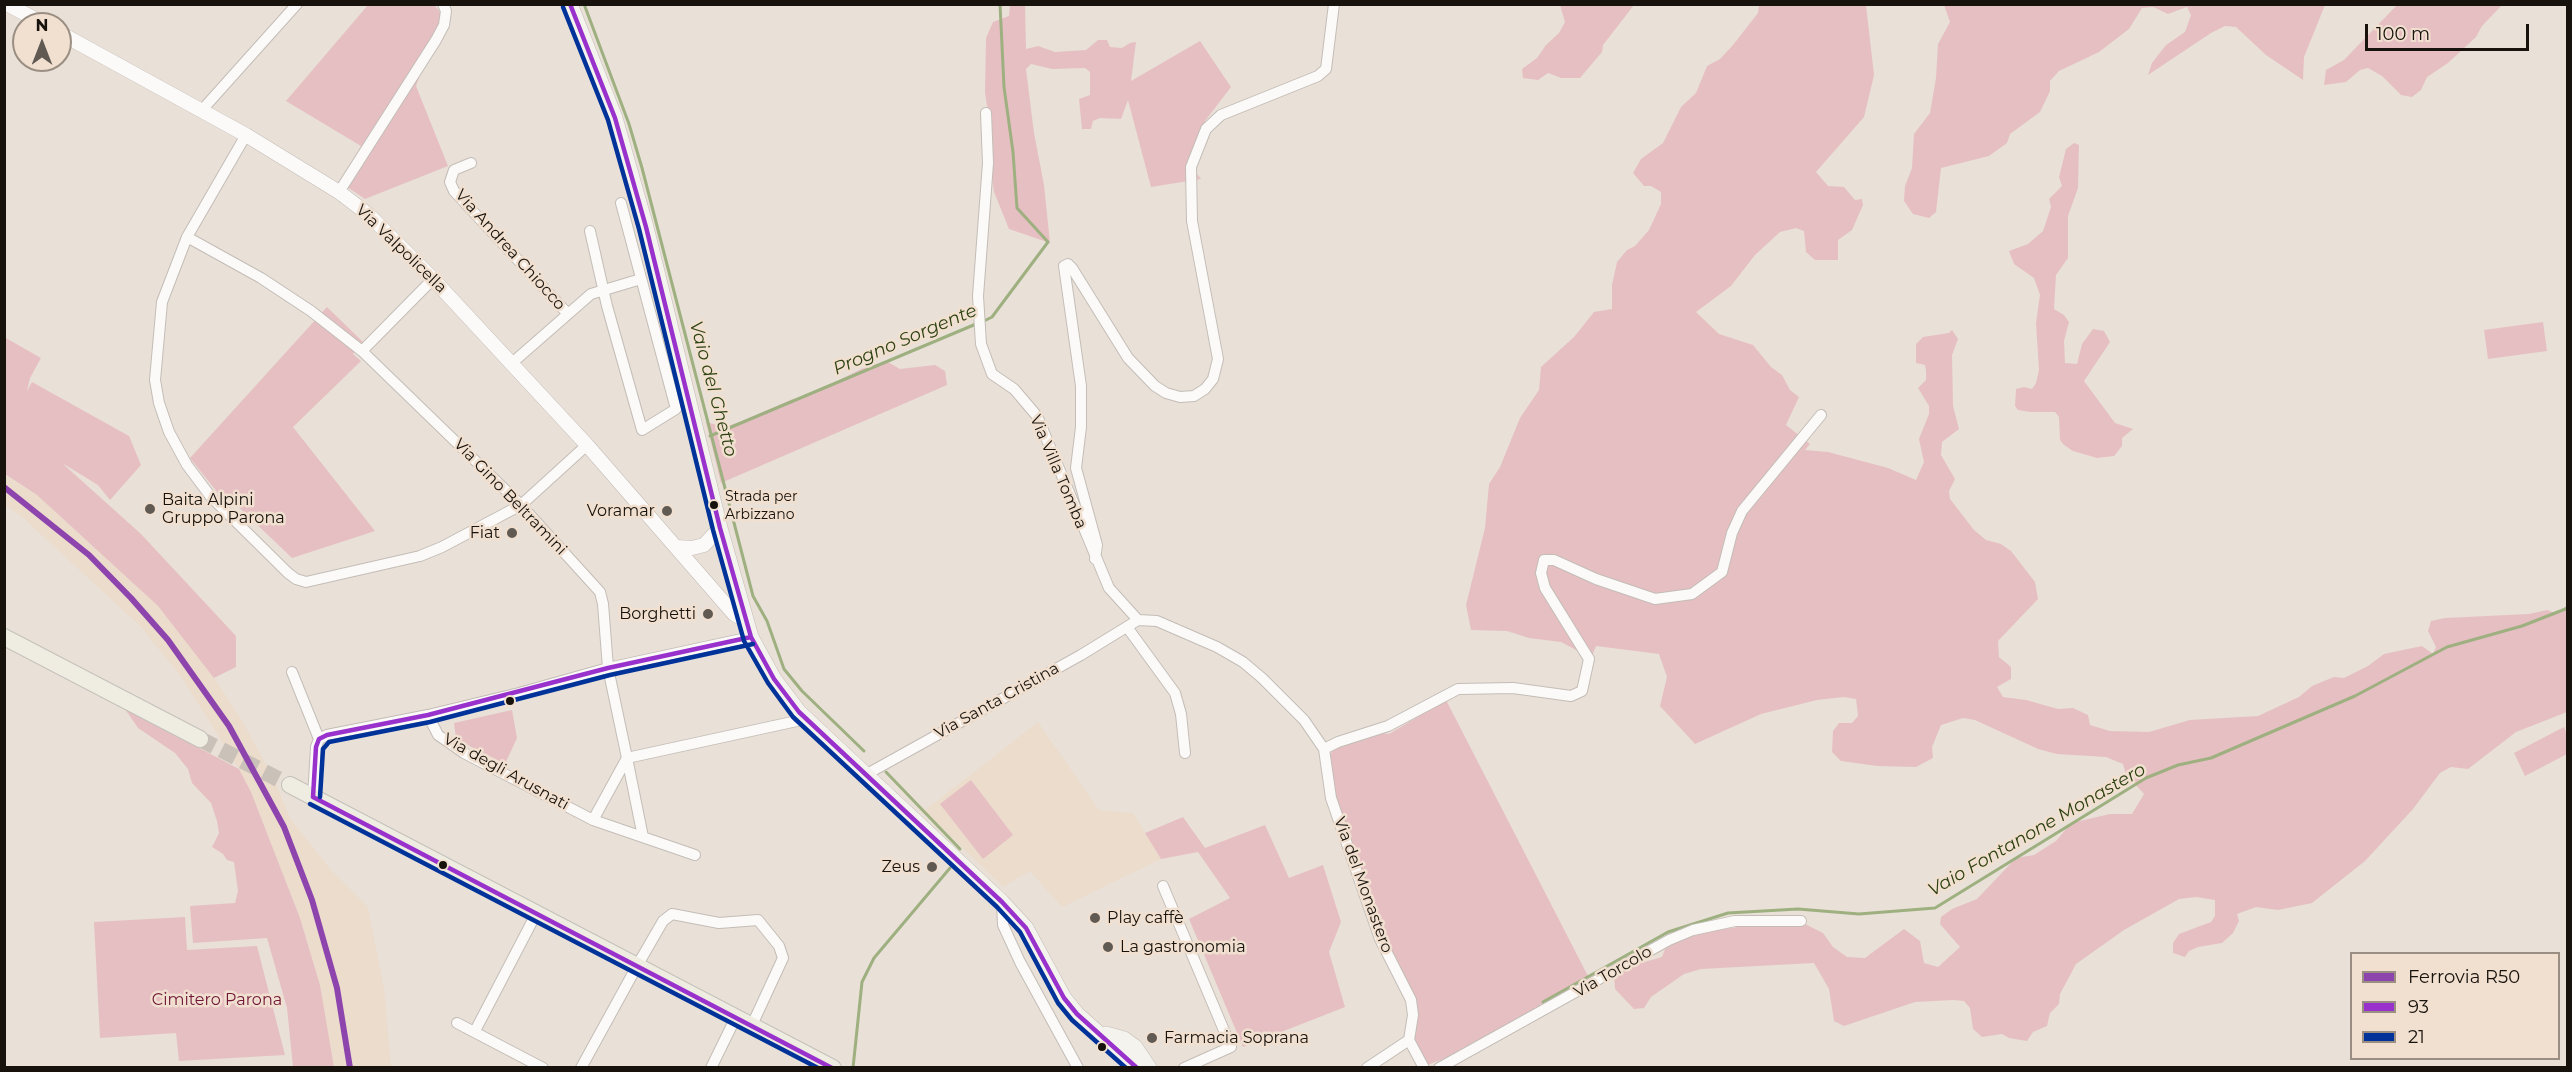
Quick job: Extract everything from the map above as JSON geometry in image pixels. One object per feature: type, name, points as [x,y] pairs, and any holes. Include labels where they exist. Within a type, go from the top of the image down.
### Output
[{"type":"main road","points":[[570,4],[615,118],[646,227],[720,528],[741,594],[745,620],[751,637],[774,679],[806,719],[1002,902],[1026,928],[1064,998],[1077,1014],[1138,1068]]},
{"type":"main road","points":[[4,637],[200,739]]},
{"type":"main road","points":[[290,785],[832,1068]]},
{"type":"main road","points":[[1096,1030],[1124,1039],[1135,1047],[1149,1068]]},
{"type":"street","points":[[7,4],[22,12]]},
{"type":"street","points":[[202,110],[297,4]]},
{"type":"street","points":[[339,192],[436,40],[444,25],[446,11],[443,4]]},
{"type":"street","points":[[1095,559],[1097,545],[1076,468],[1081,427],[1081,386],[1064,266],[1068,264],[1072,268],[1128,358],[1155,386],[1166,393],[1180,397],[1194,396],[1205,389],[1213,379],[1218,360],[1192,221],[1191,167],[1206,129],[1221,115],[1318,76],[1326,69],[1334,4]]},
{"type":"street","name":"Via Valpolicella","points":[[72,40],[246,135],[339,192],[369,215],[434,279],[512,363],[587,445],[734,614],[745,620]]},
{"type":"street","name":"Via Villa Tomba","points":[[986,113],[988,163],[978,296],[981,344],[992,374],[1014,389],[1037,416],[1109,588],[1142,619]]},
{"type":"street","points":[[246,135],[187,237],[162,302],[155,380],[159,403],[169,432],[193,473],[211,497],[288,573],[306,582],[420,556],[521,506],[587,445]]},
{"type":"street","name":"Via Andrea Chiocco","points":[[471,163],[454,170],[450,182],[454,191],[568,314]]},
{"type":"street","points":[[590,231],[642,430],[676,409],[621,203]]},
{"type":"street","name":"Via Gino Beltramini","points":[[187,237],[261,278],[310,311],[362,351],[521,506],[600,592],[608,668]]},
{"type":"street","points":[[362,351],[434,279]]},
{"type":"street","name":"Via Andrea Chiocco","points":[[512,363],[591,294],[641,279]]},
{"type":"street","points":[[1324,749],[1338,742],[1388,726],[1458,689],[1513,688],[1571,696],[1582,691],[1589,659],[1545,588],[1541,573],[1544,560],[1554,560],[1596,579],[1655,599],[1692,594],[1722,572],[1732,533],[1742,512],[1821,415]]},
{"type":"street","points":[[677,548],[704,545],[720,528]]},
{"type":"street","name":"Via del Monastero","points":[[1142,619],[1201,639],[1243,662],[1304,720],[1324,749],[1331,798],[1369,910],[1380,939],[1411,1000],[1413,1015],[1409,1040]]},
{"type":"street","name":"Via Santa Cristina","points":[[867,774],[1142,619]]},
{"type":"street","points":[[1127,627],[1175,693],[1185,753]]},
{"type":"street","points":[[319,739],[327,735],[428,715],[519,693],[608,668],[751,637]]},
{"type":"street","points":[[608,668],[643,837]]},
{"type":"street","points":[[292,672],[319,739],[316,747],[313,797]]},
{"type":"street","name":"Via degli Arusnati","points":[[428,715],[438,735],[448,744],[593,820],[695,855]]},
{"type":"street","points":[[593,820],[627,758],[806,719]]},
{"type":"street","points":[[1163,886],[1231,1047],[1184,1068]]},
{"type":"street","points":[[1002,902],[1003,925],[1012,945],[1042,1005],[1078,1068]]},
{"type":"street","points":[[475,1030],[536,914]]},
{"type":"street","points":[[581,1068],[663,921],[672,914],[719,923],[758,920],[779,946],[783,958],[752,1025]]},
{"type":"street","name":"Via Torcolo","points":[[1439,1068],[1669,940],[1693,930],[1735,921],[1801,921]]},
{"type":"street","points":[[711,1068],[736,1017]]},
{"type":"street","points":[[457,1023],[475,1030],[543,1068]]},
{"type":"street","points":[[1367,1068],[1409,1040],[1424,1068]]},
{"type":"shaded area","points":[[4,474],[37,495],[158,606],[202,659],[241,719],[275,781],[290,818],[331,870],[368,907],[384,989],[391,1067],[334,1067],[320,985],[300,918],[251,792],[239,769],[180,675],[139,625],[21,516],[5,505]]},
{"type":"shaded area","points":[[1038,722],[1099,810],[1133,813],[1161,859],[1062,907],[1030,871],[1003,887],[924,811]]},
{"type":"green space","points":[[1944,4],[2325,5],[2304,57],[2303,80],[2266,55],[2236,27],[2225,26],[2148,75],[2152,63],[2166,45],[2185,32],[2191,15],[2187,7],[2168,14],[2153,7],[2142,8],[2129,29],[2099,52],[2059,71],[2050,81],[2050,91],[2040,112],[2010,134],[2007,143],[1989,156],[1941,168],[1936,212],[1929,218],[1913,214],[1904,201],[1905,186],[1912,168],[1914,134],[1930,113],[1936,78],[1938,44],[1950,22]]},
{"type":"green space","points":[[368,5],[434,5],[442,14],[416,86],[448,166],[365,199],[341,183],[361,146],[286,101]]},
{"type":"green space","points":[[1010,5],[1025,5],[1026,49],[1038,46],[1055,52],[1086,50],[1098,40],[1107,40],[1110,47],[1122,48],[1136,42],[1131,81],[1200,41],[1231,87],[1205,121],[1210,133],[1193,169],[1201,179],[1151,187],[1128,100],[1121,119],[1100,118],[1093,121],[1091,129],[1082,129],[1079,99],[1090,95],[1090,72],[1085,68],[1052,69],[1031,64],[1026,69],[1034,133],[1044,185],[1050,243],[1009,229],[994,192],[991,172],[992,136],[985,93],[986,38],[993,22],[1009,16]]},
{"type":"green space","points":[[1560,5],[1634,5],[1603,45],[1602,52],[1580,78],[1561,78],[1548,73],[1538,80],[1523,78],[1522,69],[1537,58],[1546,45],[1559,33],[1565,22]]},
{"type":"green space","points":[[1759,5],[1866,5],[1874,75],[1864,117],[1816,172],[1828,186],[1844,187],[1855,200],[1862,199],[1863,205],[1852,230],[1838,240],[1838,260],[1815,260],[1806,252],[1804,231],[1796,228],[1780,232],[1755,255],[1731,286],[1696,312],[1719,334],[1753,345],[1771,367],[1782,375],[1790,390],[1799,397],[1786,425],[1810,444],[1805,450],[1828,452],[1888,468],[1916,480],[1924,462],[1919,439],[1929,414],[1929,406],[1918,388],[1926,380],[1926,371],[1925,365],[1916,363],[1916,344],[1923,337],[1949,333],[1952,330],[1958,339],[1952,355],[1953,406],[1959,429],[1942,442],[1941,455],[1955,479],[1949,491],[1950,499],[1974,530],[1986,540],[2001,544],[2011,551],[2035,582],[2038,599],[1998,641],[1999,657],[2011,667],[2011,679],[1997,687],[2003,697],[2026,700],[2058,709],[2073,708],[2088,715],[2090,725],[2110,731],[2149,732],[2190,720],[2258,716],[2299,697],[2312,686],[2334,677],[2344,678],[2368,666],[2384,654],[2422,646],[2433,654],[2436,647],[2428,631],[2431,621],[2445,618],[2529,614],[2547,610],[2557,614],[2567,605],[2567,712],[2516,732],[2468,769],[2451,767],[2440,773],[2413,809],[2365,861],[2312,903],[2278,910],[2256,907],[2237,914],[2239,921],[2233,933],[2222,943],[2198,947],[2189,951],[2185,957],[2173,953],[2173,943],[2179,934],[2211,922],[2215,916],[2215,900],[2196,897],[2179,899],[2124,930],[2076,964],[2060,994],[2059,1004],[2050,1013],[2047,1026],[2033,1032],[2027,1041],[2009,1038],[2002,1034],[1982,1037],[1973,1029],[1970,1008],[1964,1001],[1953,1000],[1915,1002],[1844,1026],[1834,1021],[1829,989],[1814,963],[1701,969],[1684,974],[1651,997],[1644,1008],[1634,1009],[1615,989],[1614,976],[1627,967],[1662,957],[1669,939],[1685,932],[1733,928],[1751,923],[1803,923],[1823,933],[1833,947],[1847,957],[1865,958],[1904,929],[1920,941],[1924,963],[1938,967],[1960,947],[1940,924],[1941,917],[1952,909],[1977,899],[2016,858],[2034,855],[2056,841],[2071,823],[2110,814],[2132,814],[2144,794],[2126,774],[2123,764],[2106,757],[2057,754],[2038,749],[1975,720],[1963,718],[1941,725],[1932,747],[1933,758],[1916,767],[1877,766],[1841,761],[1832,752],[1833,731],[1839,723],[1852,723],[1858,716],[1856,699],[1844,697],[1817,700],[1761,714],[1695,744],[1660,706],[1667,677],[1659,654],[1596,646],[1591,658],[1561,642],[1529,638],[1507,631],[1471,630],[1466,605],[1485,528],[1489,484],[1500,467],[1520,418],[1539,390],[1541,367],[1574,337],[1594,312],[1612,309],[1612,285],[1617,262],[1649,230],[1661,204],[1661,192],[1651,186],[1644,186],[1633,173],[1641,159],[1663,143],[1681,107],[1696,93],[1707,66],[1720,59],[1733,45],[1758,13]]},
{"type":"green space","points":[[2397,5],[2502,5],[2482,26],[2476,37],[2448,63],[2427,77],[2421,90],[2412,97],[2401,95],[2382,76],[2368,68],[2360,70],[2346,82],[2324,85],[2326,70],[2344,60]]},
{"type":"green space","points":[[2074,143],[2079,145],[2078,188],[2068,216],[2068,258],[2056,275],[2054,309],[2064,315],[2069,322],[2064,341],[2065,363],[2077,364],[2082,344],[2093,329],[2104,331],[2110,342],[2084,381],[2115,423],[2133,429],[2122,438],[2122,446],[2114,456],[2097,458],[2073,451],[2064,445],[2060,440],[2059,417],[2055,412],[2030,412],[2018,410],[2015,406],[2016,389],[2024,387],[2032,389],[2039,370],[2036,323],[2040,295],[2034,278],[2014,264],[2009,251],[2028,244],[2043,231],[2051,207],[2049,199],[2062,186],[2059,177],[2066,149]]},
{"type":"green space","points":[[327,307],[363,342],[353,354],[361,361],[293,427],[375,531],[292,558],[225,494],[221,497],[190,458]]},
{"type":"green space","points":[[2543,322],[2547,351],[2488,359],[2484,330]]},
{"type":"green space","points":[[4,337],[41,358],[30,378],[27,391],[32,382],[129,436],[141,465],[110,500],[98,485],[62,463],[141,534],[236,636],[236,667],[214,678],[158,606],[37,495],[5,474]]},
{"type":"green space","points":[[886,361],[900,369],[935,365],[945,371],[947,385],[721,483],[706,422],[725,427],[793,399],[802,399],[861,369]]},
{"type":"green space","points":[[1446,700],[1590,980],[1468,1050],[1427,1065],[1413,1036],[1412,1002],[1394,965],[1342,828],[1328,757],[1335,748],[1381,733],[1389,734]]},
{"type":"green space","points":[[125,709],[239,769],[251,792],[300,918],[320,985],[334,1067],[293,1067],[287,1008],[267,938],[193,943],[190,906],[235,903],[238,891],[234,862],[227,860],[223,854],[212,847],[219,833],[217,821],[211,803],[192,783],[188,769],[175,753],[138,728]]},
{"type":"green space","points":[[512,710],[517,738],[505,764],[456,739],[454,723]]},
{"type":"green space","points":[[2564,727],[2567,734],[2567,754],[2525,776],[2514,753]]},
{"type":"green space","points":[[971,780],[1013,835],[983,859],[940,804]]},
{"type":"green space","points":[[1183,817],[1205,848],[1265,825],[1289,878],[1323,865],[1341,922],[1329,952],[1345,1007],[1243,1047],[1189,919],[1230,898],[1198,852],[1161,859],[1145,833]]},
{"type":"green space","name":"Cimitero Parona","points":[[185,917],[187,950],[257,946],[285,1055],[179,1061],[176,1033],[100,1038],[94,922]]},
{"type":"waterway","name":"Vaio del Ghetto","points":[[584,4],[629,124],[642,168],[753,596],[767,621],[784,669],[802,691],[864,751]]},
{"type":"waterway","name":"Progno Sorgente","points":[[982,322],[992,317],[1048,242],[1017,208],[1013,152],[1004,87],[1000,4]]},
{"type":"waterway","name":"Progno Sorgente","points":[[710,436],[976,324]]},
{"type":"waterway","name":"Vaio Fontanone Monastero","points":[[1543,1002],[1668,932],[1728,913],[1798,909],[1859,914],[1935,908],[2146,778],[2178,765],[2211,758],[2355,696],[2447,647],[2522,626],[2568,608]]},
{"type":"waterway","name":"Vaio del Ghetto","points":[[886,772],[960,849]]},
{"type":"waterway","name":"Vaio del Ghetto","points":[[853,1068],[862,982],[874,958],[950,868]]},
{"type":"tunnel","points":[[200,739],[290,785]]},
{"type":"rail line","name":"R50","points":[[4,487],[89,555],[131,598],[168,640],[229,726],[284,827],[312,900],[337,988],[350,1068]]},
{"type":"transit line","name":"93","points":[[570,4],[615,118],[646,227],[720,528],[751,637],[774,679],[799,712],[1002,902],[1026,928],[1064,998],[1077,1014],[1137,1068]]},
{"type":"transit line","name":"21","points":[[563,7],[608,120],[639,229],[713,530],[744,641],[768,683],[793,717],[997,907],[1020,932],[1058,1003],[1072,1020],[1126,1068]]},
{"type":"transit line","name":"93","points":[[313,797],[316,747],[319,739],[327,735],[428,715],[608,668],[751,637]]},
{"type":"transit line","name":"21","points":[[320,797],[323,749],[329,742],[430,722],[610,675],[753,644]]},
{"type":"transit line","name":"93","points":[[313,797],[832,1068]]},
{"type":"transit line","name":"21","points":[[310,804],[818,1068]]},
{"type":"place","name":"Strada per Arbizzano","points":[[714,505]]},
{"type":"place","name":"Baita Alpini Gruppo Parona","points":[[150,509]]},
{"type":"place","name":"Voramar","points":[[667,511]]},
{"type":"place","name":"Fiat","points":[[512,533]]},
{"type":"place","name":"Borghetti","points":[[708,614]]},
{"type":"place","name":"Zeus","points":[[932,867]]},
{"type":"place","name":"Play caffè","points":[[1095,918]]},
{"type":"place","name":"La gastronomia","points":[[1108,947]]},
{"type":"place","name":"Farmacia Soprana","points":[[1152,1038]]}]
